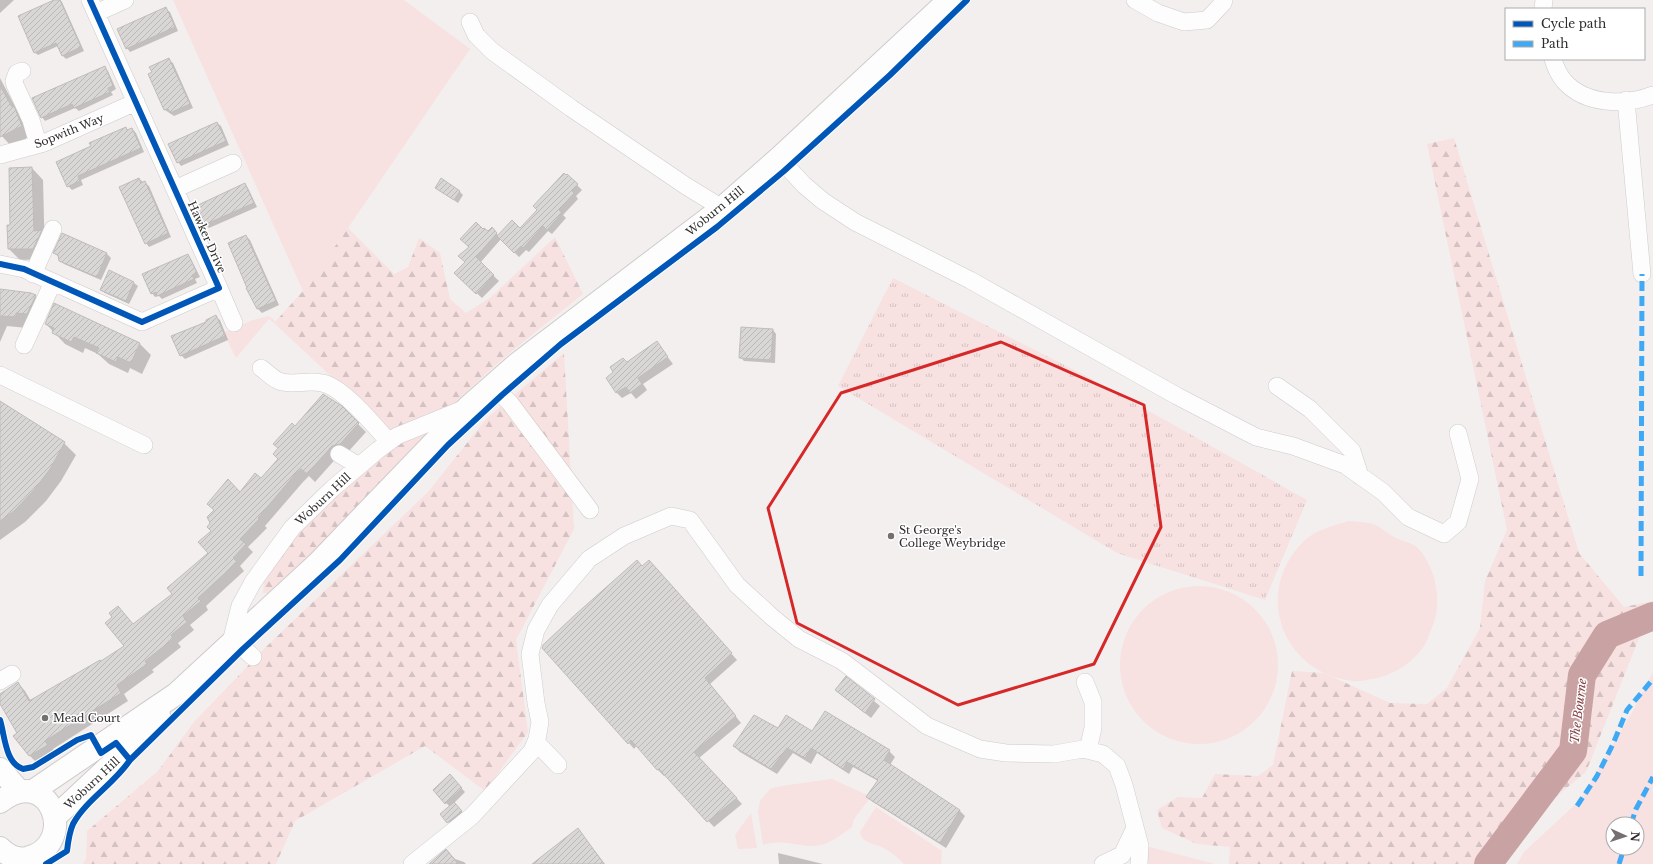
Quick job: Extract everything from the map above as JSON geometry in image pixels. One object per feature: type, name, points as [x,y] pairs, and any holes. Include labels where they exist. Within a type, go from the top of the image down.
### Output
[{"type":"main road","name":"Woburn Hill","points":[[55,817],[130,748],[176,694],[318,563],[468,407],[518,364],[597,302],[722,208],[779,158],[949,0]]},
{"type":"main road","name":"Woburn Hill","points":[[0,802],[9,796],[26,791],[176,694]]},
{"type":"main road","points":[[0,769],[26,791],[46,801],[55,817],[56,826],[50,843],[45,849],[36,855],[23,859],[6,856]]},
{"type":"street","points":[[93,6],[125,0]]},
{"type":"street","points":[[1135,0],[1158,12],[1184,22],[1207,20],[1224,3],[1224,0]]},
{"type":"street","name":"Hawker Drive","points":[[93,6],[234,323]]},
{"type":"street","points":[[470,22],[476,35],[492,51],[571,108],[686,186],[722,208]]},
{"type":"street","points":[[1553,60],[1563,80],[1577,92],[1592,99],[1617,101],[1645,98],[1653,95]]},
{"type":"street","points":[[22,71],[17,74],[14,81],[31,120],[38,144]]},
{"type":"street","points":[[1626,100],[1642,274]]},
{"type":"street","name":"Sopwith Way","points":[[0,155],[38,144],[136,102]]},
{"type":"street","points":[[779,158],[804,185],[823,201],[855,222],[970,280],[1177,396],[1256,437],[1293,446],[1345,466],[1383,492],[1408,517],[1444,534],[1458,522],[1470,479],[1458,433]]},
{"type":"street","points":[[175,189],[233,163]]},
{"type":"street","points":[[34,274],[53,229]]},
{"type":"street","name":"Hawker Drive","points":[[0,264],[24,269],[142,322],[219,288]]},
{"type":"street","points":[[24,344],[52,282]]},
{"type":"street","points":[[261,368],[280,382],[294,383],[304,381],[324,383],[336,390],[366,415],[389,442]]},
{"type":"street","points":[[0,376],[144,445]]},
{"type":"street","points":[[493,386],[510,403],[590,510]]},
{"type":"street","points":[[1277,386],[1310,409],[1352,451],[1360,476]]},
{"type":"street","name":"Woburn Hill","points":[[233,641],[240,606],[253,582],[292,528],[332,489],[397,436],[468,407]]},
{"type":"street","points":[[338,454],[359,466]]},
{"type":"street","points":[[412,864],[472,816],[532,751],[536,742],[540,722],[530,654],[536,630],[550,605],[589,559],[624,536],[671,516],[690,520],[737,585],[799,639],[842,661],[927,726],[980,749],[1006,753],[1054,754],[1083,749],[1102,754],[1117,766],[1124,785],[1140,846],[1139,864]]},
{"type":"street","points":[[233,641],[253,657]]},
{"type":"street","points":[[1085,682],[1093,702],[1093,728],[1088,750]]},
{"type":"street","points":[[536,742],[558,765]]},
{"type":"street","points":[[1103,864],[1122,855],[1135,828]]},
{"type":"highlighted area","points":[[1001,342],[1144,405],[1161,527],[1094,664],[958,705],[797,623],[768,508],[841,393]]},
{"type":"green space","points":[[173,0],[404,0],[470,49],[348,228],[303,291]]},
{"type":"green space","points":[[1454,138],[1579,553],[1624,607],[1653,601],[1653,616],[1641,633],[1586,772],[1519,827],[1496,864],[1229,864],[1230,847],[1197,844],[1162,828],[1157,810],[1178,797],[1202,798],[1215,774],[1258,776],[1273,765],[1292,671],[1324,673],[1390,703],[1427,704],[1447,688],[1480,628],[1485,581],[1507,530],[1427,144]]},
{"type":"green space","points":[[348,228],[394,274],[408,267],[419,238],[440,253],[450,299],[466,313],[491,297],[555,237],[583,294],[515,348],[463,395],[445,414],[429,435],[278,594],[263,593],[264,582],[283,552],[301,530],[394,435],[274,323],[303,291]]},
{"type":"green space","points":[[893,278],[1090,378],[1307,500],[1265,600],[1117,553],[838,386]]},
{"type":"green space","points":[[269,316],[275,321],[274,323],[269,319],[236,358],[225,336],[225,332],[253,320]]},
{"type":"green space","points":[[564,353],[574,529],[516,640],[528,732],[485,791],[425,746],[295,821],[276,864],[83,864],[86,858],[87,831],[158,771],[194,722],[267,646],[428,492],[487,418]]},
{"type":"green space","points":[[1349,521],[1373,524],[1396,538],[1416,546],[1429,565],[1436,586],[1437,597],[1435,618],[1430,634],[1421,651],[1402,668],[1379,678],[1362,681],[1353,681],[1329,675],[1308,664],[1293,647],[1283,628],[1278,607],[1279,584],[1288,562],[1303,542],[1318,531]]},
{"type":"green space","points":[[1207,586],[1222,589],[1236,595],[1255,609],[1265,621],[1275,642],[1278,665],[1275,688],[1265,709],[1255,721],[1243,731],[1222,741],[1207,744],[1191,744],[1176,741],[1155,731],[1143,721],[1133,709],[1123,688],[1121,680],[1120,657],[1123,642],[1133,621],[1143,609],[1155,599],[1176,589],[1184,587]]},
{"type":"green space","points":[[1653,672],[1653,864],[1517,864],[1524,852],[1580,800],[1634,709]]},
{"type":"green space","points":[[832,779],[867,795],[866,797],[869,799],[854,819],[852,827],[834,840],[819,846],[782,843],[770,843],[763,845],[758,812],[760,801],[770,789],[781,786]]},
{"type":"green space","points":[[876,807],[942,851],[941,864],[904,864],[889,851],[867,842],[861,836],[860,832]]},
{"type":"green space","points":[[751,813],[757,848],[738,849],[735,835]]},
{"type":"green space","points":[[1142,845],[1215,864],[1142,864]]},
{"type":"building","points":[[54,0],[60,0],[81,47],[62,56],[56,43],[34,53],[18,16]]},
{"type":"building","points":[[166,7],[175,27],[126,49],[117,29]]},
{"type":"building","points":[[169,58],[190,104],[170,113],[168,109],[164,110],[148,74],[152,72],[149,67]]},
{"type":"building","points":[[105,66],[113,86],[108,88],[110,92],[74,108],[72,104],[41,118],[32,98]]},
{"type":"building","points":[[0,86],[12,107],[14,106],[22,126],[0,137]]},
{"type":"building","points":[[217,122],[226,141],[177,163],[168,144]]},
{"type":"building","points":[[126,127],[127,130],[132,128],[141,148],[78,176],[80,181],[67,187],[56,162],[91,146],[89,143]]},
{"type":"building","points":[[32,167],[34,231],[42,230],[33,249],[8,249],[7,225],[10,225],[9,168]]},
{"type":"building","points":[[564,173],[578,184],[572,191],[574,193],[559,210],[562,213],[547,230],[543,226],[523,248],[521,246],[514,253],[497,236],[512,220],[520,228],[537,210],[533,206]]},
{"type":"building","points":[[139,178],[141,183],[145,181],[168,233],[145,244],[119,187]]},
{"type":"building","points":[[441,178],[460,191],[454,200],[435,188]]},
{"type":"building","points":[[245,183],[254,203],[204,225],[196,206]]},
{"type":"building","points":[[476,222],[483,229],[484,228],[488,231],[492,227],[497,233],[476,257],[494,275],[476,294],[454,273],[465,262],[458,256],[469,247],[460,239]]},
{"type":"building","points":[[62,233],[107,253],[97,277],[59,261],[58,255],[53,253]]},
{"type":"building","points":[[246,235],[276,301],[257,309],[246,288],[228,243]]},
{"type":"building","points":[[188,254],[197,273],[192,275],[194,279],[157,296],[156,292],[151,294],[142,274]]},
{"type":"building","points":[[109,270],[134,282],[126,301],[100,290]]},
{"type":"building","points":[[0,289],[36,295],[27,314],[16,313],[16,317],[0,316]]},
{"type":"building","points":[[54,303],[140,343],[131,363],[118,357],[116,362],[96,353],[99,348],[74,337],[71,342],[52,333],[54,328],[45,324]]},
{"type":"building","points":[[216,315],[225,336],[180,356],[171,336],[206,322],[206,320]]},
{"type":"building","points":[[741,327],[773,329],[771,360],[739,358]]},
{"type":"building","points":[[657,341],[668,357],[638,378],[642,384],[630,393],[626,387],[616,393],[606,378],[613,372],[610,367],[623,358],[627,362]]},
{"type":"building","points":[[323,394],[342,406],[359,423],[340,444],[332,446],[307,474],[301,469],[295,474],[258,518],[259,519],[240,539],[246,544],[233,558],[237,562],[198,598],[201,601],[183,616],[187,622],[171,635],[173,639],[145,661],[147,664],[117,685],[121,693],[45,741],[48,745],[29,756],[13,736],[17,733],[0,704],[0,694],[18,682],[29,701],[100,660],[101,661],[124,646],[105,623],[112,617],[109,613],[118,606],[133,624],[172,594],[167,588],[208,553],[198,542],[211,531],[207,527],[210,523],[207,517],[214,510],[207,504],[228,479],[240,492],[255,473],[261,478],[278,459],[273,454],[278,448],[273,444],[292,423],[295,426]]},
{"type":"building","points":[[0,401],[65,442],[50,469],[34,490],[14,511],[0,521]]},
{"type":"building","points":[[637,560],[642,566],[649,560],[732,653],[705,678],[736,716],[694,752],[737,798],[707,822],[659,769],[657,770],[631,740],[628,744],[542,648],[543,645],[576,614]]},
{"type":"building","points":[[846,676],[875,699],[865,713],[835,690]]},
{"type":"building","points":[[825,711],[890,750],[884,760],[960,810],[940,843],[866,797],[878,780],[847,762],[843,769],[811,748],[805,758],[787,748],[771,769],[733,746],[754,715],[778,728],[786,715],[812,731]]},
{"type":"building","points":[[450,774],[462,788],[445,804],[433,790]]},
{"type":"building","points":[[454,802],[462,811],[447,823],[440,814]]},
{"type":"building","points":[[578,828],[604,864],[532,864]]},
{"type":"building","points":[[446,849],[458,864],[429,864]]},
{"type":"waterway","name":"The Bourne","points":[[1488,864],[1573,751],[1582,675],[1607,635],[1653,616]]},
{"type":"marked path","points":[[1641,576],[1642,274]]},
{"type":"marked path","points":[[1577,806],[1597,776],[1613,744],[1627,710],[1653,679]]},
{"type":"marked path","points":[[1634,816],[1653,777]]},
{"type":"marked path","points":[[1619,864],[1622,856]]},
{"type":"cycle path","points":[[0,264],[24,269],[142,322],[219,288],[90,0]]},
{"type":"cycle path","points":[[46,864],[67,851],[73,824],[78,816],[130,760],[243,649],[340,560],[448,445],[502,395],[561,344],[717,227],[784,171],[890,75],[967,0]]},
{"type":"cycle path","points":[[0,720],[9,755],[17,766],[23,769],[33,767],[77,740],[91,735],[101,753],[116,743],[130,760]]},
{"type":"place","name":"St George's College Weybridge","points":[[891,536]]},
{"type":"place","name":"Mead Court","points":[[45,718]]}]
